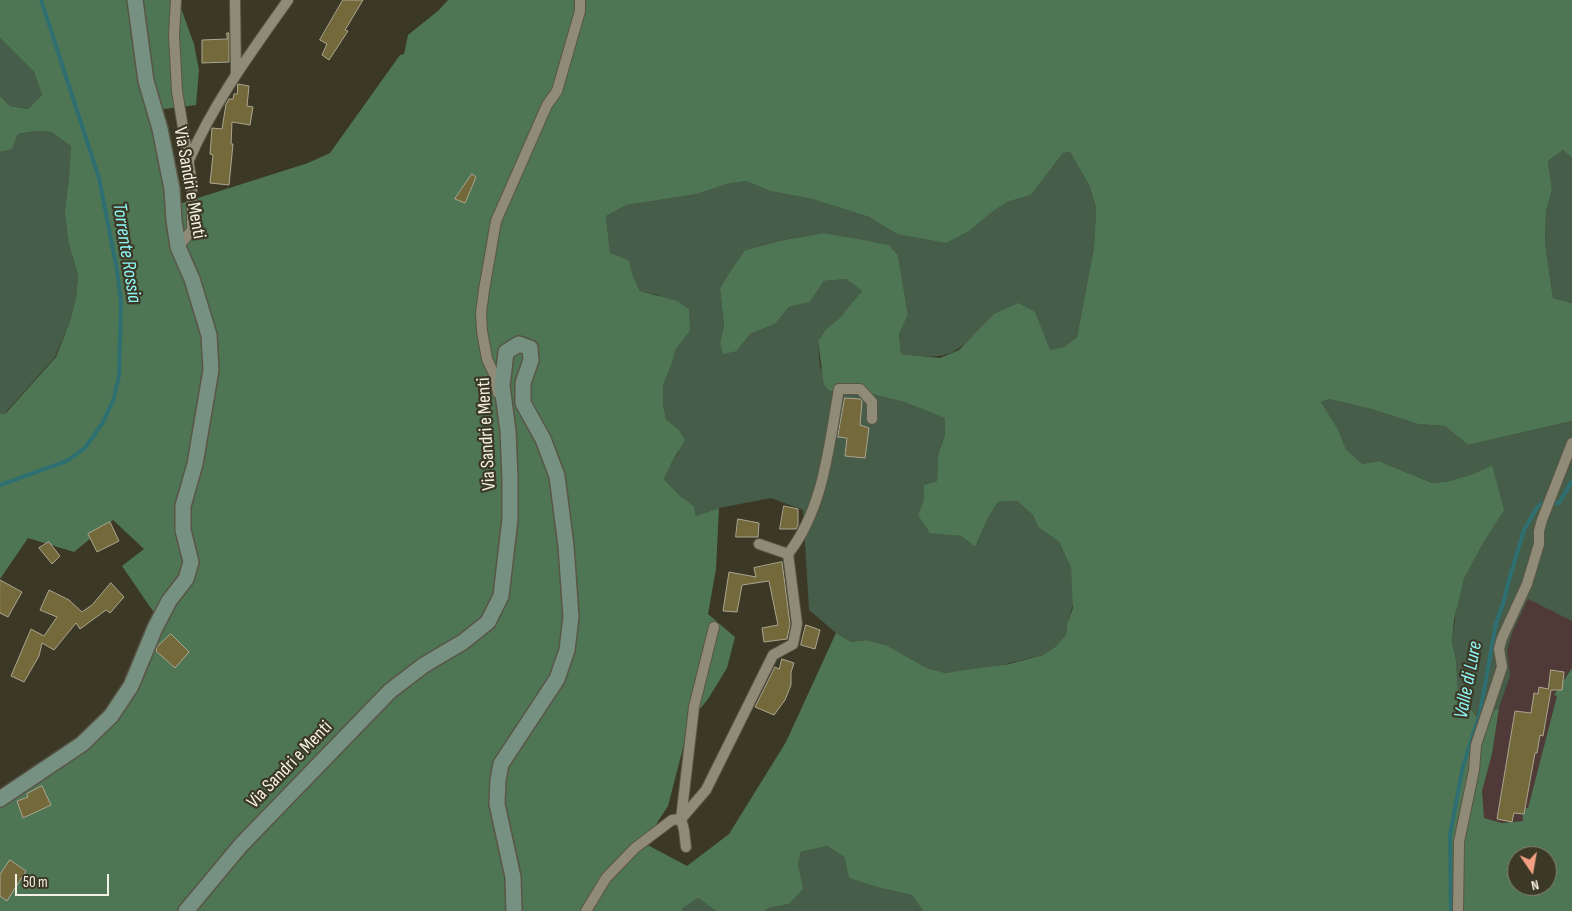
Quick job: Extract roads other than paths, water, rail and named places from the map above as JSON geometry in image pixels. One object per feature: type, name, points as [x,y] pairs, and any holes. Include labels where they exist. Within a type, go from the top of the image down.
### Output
[{"type":"main road","name":"Via Sandri e Menti","points":[[0,799],[82,744],[110,716],[131,686],[155,628],[169,601],[186,579],[191,562],[183,530],[183,506],[195,464],[211,370],[209,335],[192,279],[178,246],[172,189],[160,129],[146,81],[135,0]]},
{"type":"main road","name":"Via Sandri e Menti","points":[[186,911],[241,845],[390,691],[424,665],[463,642],[488,622],[501,596],[510,519],[509,450],[502,386],[506,352],[520,344],[530,348],[531,360],[523,383],[523,403],[543,439],[557,476],[566,546],[571,616],[567,650],[557,679],[501,764],[497,804],[513,877],[514,911]]},
{"type":"street","points":[[176,0],[174,35],[177,90],[192,183],[192,230],[178,246]]},
{"type":"street","points":[[235,0],[236,75]]},
{"type":"street","points":[[189,161],[201,132],[236,75],[288,0]]},
{"type":"street","points":[[504,402],[498,396],[494,374],[487,359],[481,322],[484,290],[496,221],[547,105],[557,91],[580,11],[580,0]]},
{"type":"street","points":[[586,911],[606,878],[635,848],[672,820],[681,819],[706,790],[773,655],[793,644],[797,624],[788,554],[801,537],[821,486],[839,389],[860,389],[872,402],[872,420]]},
{"type":"street","points":[[1458,911],[1459,842],[1474,770],[1476,745],[1502,667],[1499,649],[1502,638],[1527,584],[1537,553],[1539,531],[1572,444]]},
{"type":"street","points":[[759,544],[788,554]]},
{"type":"street","points":[[686,847],[681,819],[694,707],[714,627]]},
{"type":"waterway","name":"Torrente Rossia","points":[[0,485],[67,461],[85,448],[102,424],[113,401],[119,376],[121,302],[117,270],[99,178],[41,0]]},
{"type":"waterway","name":"Valle di Lure","points":[[1451,911],[1450,835],[1463,766],[1480,713],[1496,623],[1524,530],[1536,509],[1542,503],[1559,503],[1572,481]]}]
